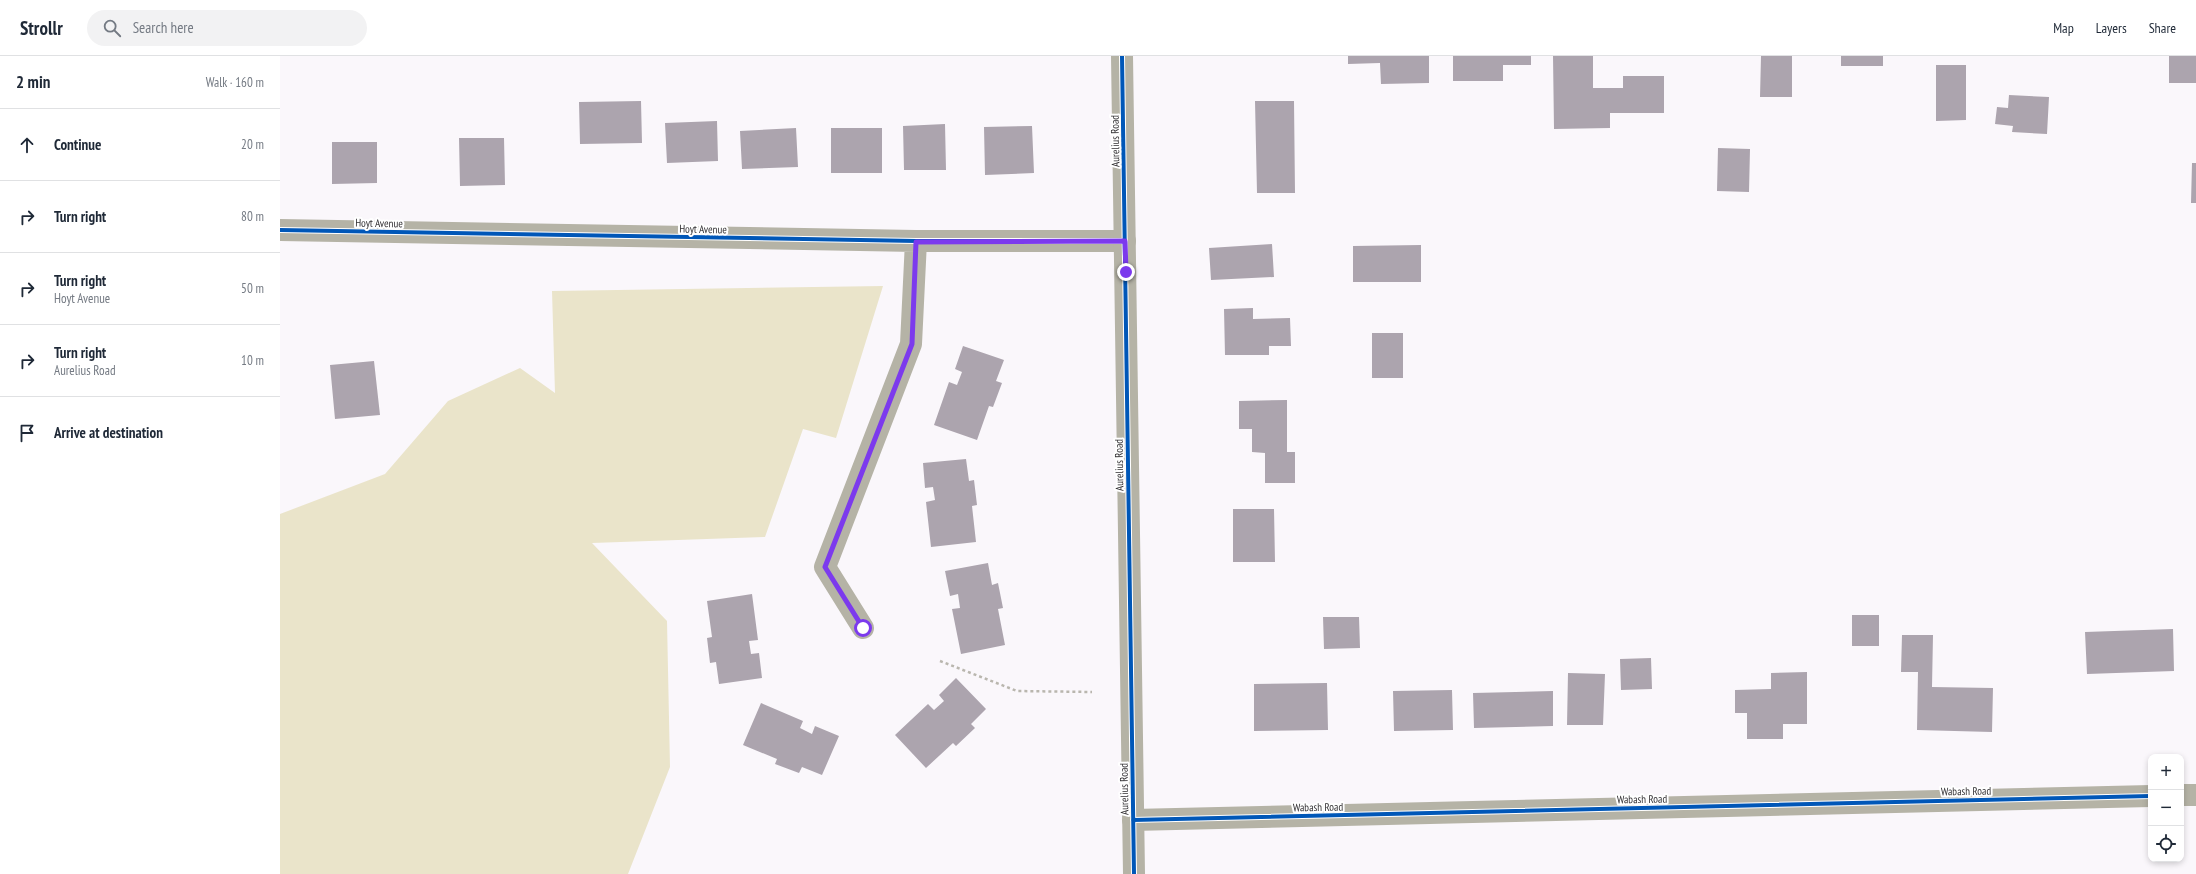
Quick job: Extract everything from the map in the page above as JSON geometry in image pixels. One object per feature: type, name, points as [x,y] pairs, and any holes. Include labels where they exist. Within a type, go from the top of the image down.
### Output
[{"type":"street","name":"Aurelius Road","points":[[1122,56],[1134,874]]},
{"type":"street","name":"Hoyt Avenue","points":[[280,230],[916,242],[1125,241]]},
{"type":"street","points":[[863,628],[825,567],[912,344],[916,242]]},
{"type":"street","points":[[2184,795],[2196,795]]},
{"type":"street","name":"Wabash Road","points":[[1133,820],[2148,796]]},
{"type":"path","points":[[940,660],[1017,691],[1092,692]]},
{"type":"shaded area","points":[[883,286],[836,438],[803,429],[765,537],[592,543],[667,621],[670,767],[628,874],[280,874],[280,514],[385,474],[448,401],[520,368],[555,393],[552,291]]},
{"type":"building","points":[[1348,56],[1429,56],[1429,83],[1381,84],[1380,63],[1348,64]]},
{"type":"building","points":[[1453,56],[1531,56],[1531,65],[1503,65],[1503,81],[1453,81]]},
{"type":"building","points":[[1553,56],[1593,56],[1593,88],[1623,88],[1623,76],[1664,76],[1664,113],[1610,113],[1610,128],[1554,129]]},
{"type":"building","points":[[1761,56],[1792,56],[1792,97],[1760,97]]},
{"type":"building","points":[[1841,56],[1883,56],[1883,66],[1841,66]]},
{"type":"building","points":[[2169,56],[2196,56],[2196,83],[2169,83]]},
{"type":"building","points":[[1936,65],[1966,65],[1966,120],[1936,121]]},
{"type":"building","points":[[2009,95],[2049,97],[2047,134],[2012,132],[2013,126],[1995,124],[1997,107],[2008,108]]},
{"type":"building","points":[[641,101],[642,143],[580,144],[579,102]]},
{"type":"building","points":[[1255,101],[1294,101],[1295,193],[1257,193]]},
{"type":"building","points":[[717,121],[718,161],[667,163],[665,123]]},
{"type":"building","points":[[945,124],[946,170],[904,170],[903,126]]},
{"type":"building","points":[[1032,126],[1034,173],[985,175],[984,127]]},
{"type":"building","points":[[796,128],[798,167],[742,169],[740,131]]},
{"type":"building","points":[[831,128],[882,128],[882,173],[831,173]]},
{"type":"building","points":[[459,138],[504,138],[505,185],[460,186]]},
{"type":"building","points":[[332,142],[377,142],[377,183],[332,184]]},
{"type":"building","points":[[1718,148],[1750,149],[1749,192],[1717,191]]},
{"type":"building","points":[[2192,163],[2196,163],[2196,203],[2191,203]]},
{"type":"building","points":[[1272,244],[1274,277],[1211,280],[1209,248]]},
{"type":"building","points":[[1421,245],[1421,282],[1353,282],[1353,246]]},
{"type":"building","points":[[1253,308],[1253,319],[1290,318],[1291,346],[1269,346],[1269,355],[1225,355],[1224,309]]},
{"type":"building","points":[[1372,333],[1403,333],[1403,378],[1372,378]]},
{"type":"building","points":[[963,346],[1004,360],[996,381],[1002,383],[993,407],[989,406],[977,440],[934,425],[949,382],[957,385],[962,372],[955,369]]},
{"type":"building","points":[[374,361],[380,415],[335,419],[330,365]]},
{"type":"building","points":[[1287,400],[1287,452],[1295,452],[1295,483],[1265,483],[1265,453],[1252,452],[1252,429],[1239,429],[1239,401]]},
{"type":"building","points":[[966,459],[969,481],[974,480],[977,505],[972,506],[976,542],[931,547],[926,502],[935,500],[933,487],[925,488],[923,463]]},
{"type":"building","points":[[1233,509],[1274,509],[1275,562],[1233,562]]},
{"type":"building","points":[[988,563],[992,585],[998,583],[1003,608],[998,609],[1005,645],[961,654],[952,609],[960,608],[958,594],[950,596],[945,571]]},
{"type":"building","points":[[752,594],[758,640],[749,641],[751,654],[759,653],[762,678],[719,684],[716,662],[710,663],[707,638],[712,637],[707,601]]},
{"type":"building","points":[[1852,615],[1879,615],[1879,646],[1852,646]]},
{"type":"building","points":[[1323,617],[1359,617],[1360,648],[1324,649]]},
{"type":"building","points":[[2173,629],[2174,671],[2087,674],[2085,632]]},
{"type":"building","points":[[1902,635],[1933,635],[1932,687],[1993,688],[1992,732],[1917,730],[1918,672],[1901,672]]},
{"type":"building","points":[[1651,658],[1652,689],[1621,690],[1620,659]]},
{"type":"building","points":[[1807,672],[1807,724],[1783,724],[1783,739],[1747,739],[1747,713],[1735,713],[1735,690],[1771,689],[1771,673]]},
{"type":"building","points":[[1568,673],[1605,674],[1603,725],[1567,725]]},
{"type":"building","points":[[956,678],[986,709],[971,724],[975,728],[956,746],[953,743],[926,768],[895,735],[928,704],[934,710],[944,701],[939,695]]},
{"type":"building","points":[[1327,683],[1328,730],[1254,731],[1254,684]]},
{"type":"building","points":[[1452,690],[1453,730],[1394,731],[1393,691]]},
{"type":"building","points":[[1553,691],[1553,726],[1474,728],[1473,693]]},
{"type":"building","points":[[761,703],[803,721],[800,728],[812,734],[815,726],[839,736],[822,775],[802,767],[799,773],[775,764],[777,759],[743,745]]},
{"type":"cycle path","points":[[1122,56],[1134,874]]},
{"type":"cycle path","points":[[280,230],[916,241],[1125,241]]},
{"type":"cycle path","points":[[1133,820],[2148,796]]},
{"type":"route","points":[[863,628],[825,567],[912,344],[916,242],[1125,241],[1126,272]]}]
